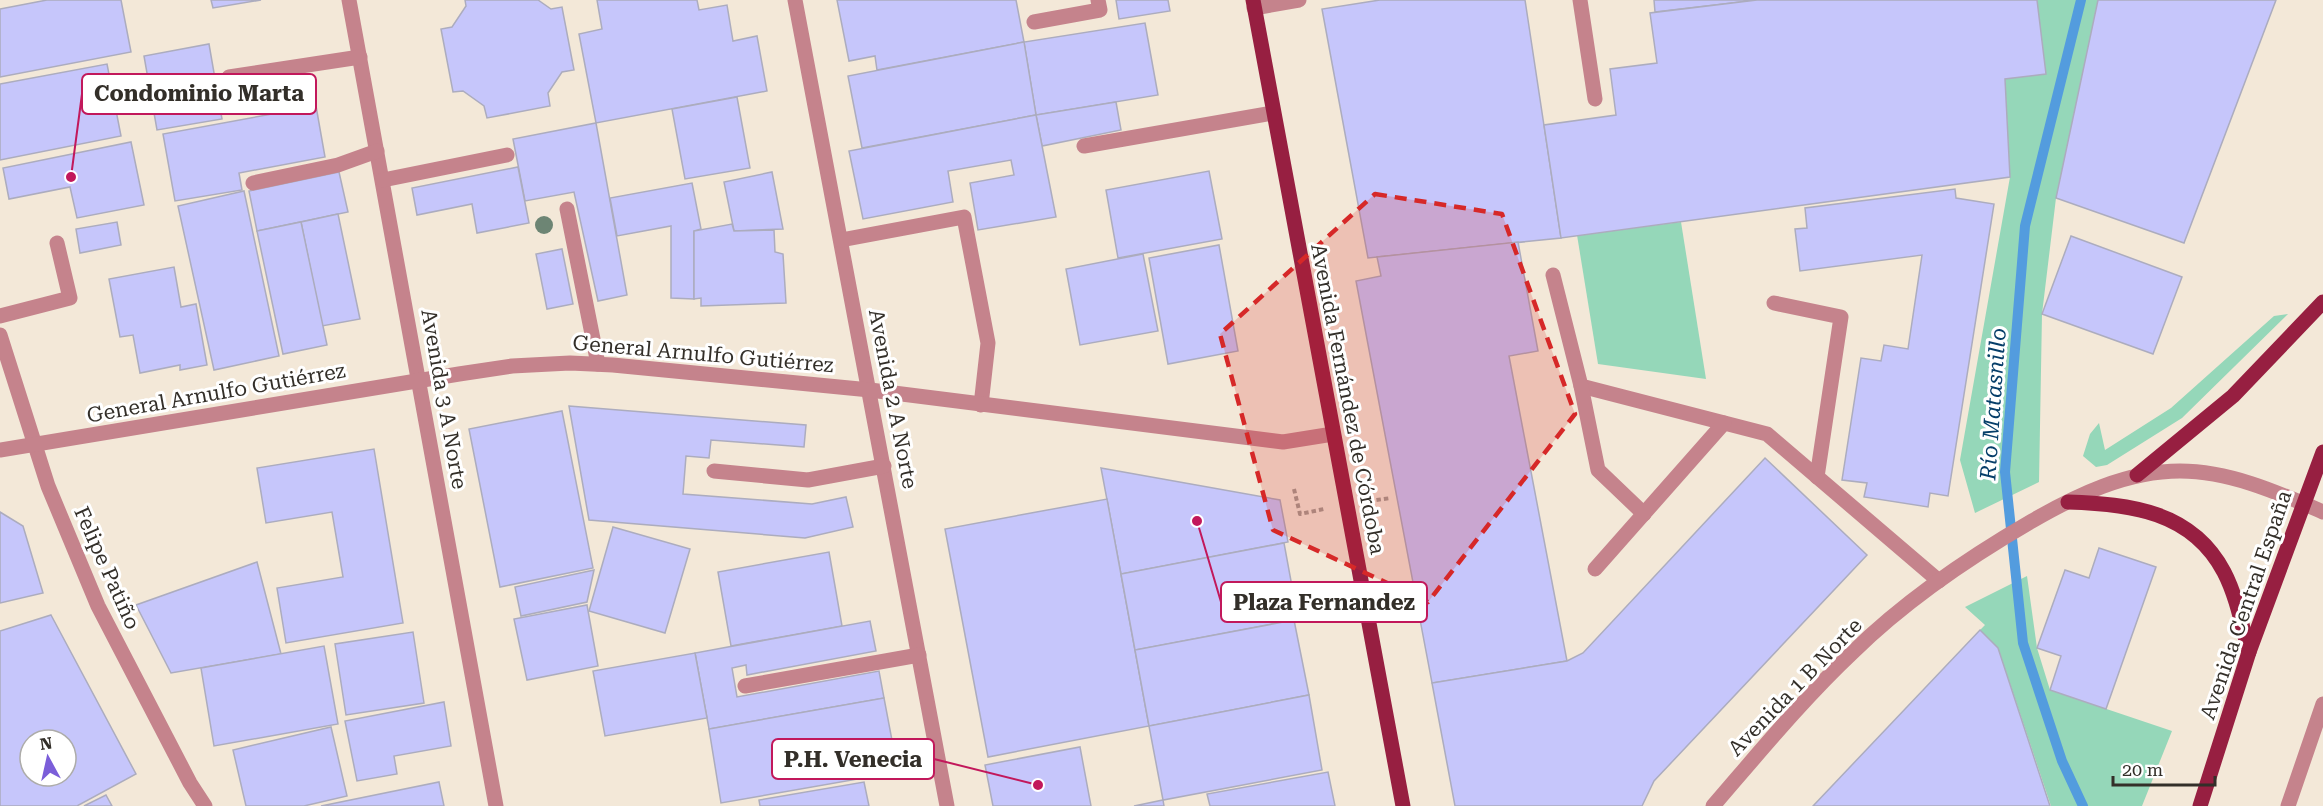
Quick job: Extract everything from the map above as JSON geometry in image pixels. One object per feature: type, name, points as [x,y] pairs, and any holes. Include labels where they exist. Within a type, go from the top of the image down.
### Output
[{"type":"main road","name":"Avenida Fernández de Córdoba","points":[[1253,4],[1403,806]]},
{"type":"main road","points":[[2137,475],[2233,396],[2323,302]]},
{"type":"main road","name":"Avenida Central España","points":[[2200,806],[2249,652],[2323,452]]},
{"type":"main road","points":[[2068,502],[2112,503],[2150,510],[2182,526],[2210,550],[2224,573],[2249,652]]},
{"type":"street","name":"Avenida 3 A Norte","points":[[349,0],[496,806]]},
{"type":"street","name":"Avenida 2 A Norte","points":[[795,0],[947,806]]},
{"type":"street","points":[[1034,22],[1100,10],[1098,0]]},
{"type":"street","points":[[1253,4],[1299,0]]},
{"type":"street","points":[[1580,0],[1594,99]]},
{"type":"street","points":[[229,78],[360,57]]},
{"type":"street","points":[[1084,147],[1274,113]]},
{"type":"street","points":[[253,183],[338,165],[377,151]]},
{"type":"street","points":[[383,180],[507,155]]},
{"type":"street","points":[[567,209],[598,364]]},
{"type":"street","points":[[841,240],[964,217],[988,343],[981,405]]},
{"type":"street","points":[[0,316],[70,298],[57,243]]},
{"type":"street","points":[[1553,275],[1581,386],[1598,470],[1644,514]]},
{"type":"street","points":[[1774,303],[1840,317],[1817,477]]},
{"type":"street","name":"Felipe Patiño","points":[[0,335],[48,486],[98,606],[190,783],[205,806]]},
{"type":"street","name":"General Arnulfo Gutiérrez","points":[[0,450],[513,366],[598,364],[870,390],[1283,442],[1333,434]]},
{"type":"street","points":[[1581,386],[1767,434],[1939,580]]},
{"type":"street","points":[[1594,569],[1724,423]]},
{"type":"street","points":[[714,471],[808,480],[884,466]]},
{"type":"street","name":"Avenida 1 B Norte","points":[[1713,806],[1853,652],[1939,580],[2053,509],[2137,475],[2181,471],[2220,474],[2323,512]]},
{"type":"street","points":[[746,686],[919,654]]},
{"type":"street","points":[[2288,806],[2323,704]]},
{"type":"highlighted area","points":[[1375,194],[1502,214],[1575,414],[1428,602],[1273,530],[1220,334]]},
{"type":"green space","points":[[2037,0],[2098,0],[2056,198],[2042,314],[2039,482],[1975,513],[1960,460],[2010,177],[2005,79]]},
{"type":"green space","points":[[1681,222],[1706,379],[1598,364],[1577,235]]},
{"type":"green space","points":[[2288,314],[2182,418],[2107,465],[2096,467],[2083,456],[2090,434],[2099,423],[2105,450],[2171,408],[2274,316]]},
{"type":"green space","points":[[2027,576],[2037,648],[2050,690],[2172,731],[2142,806],[2051,806],[1998,648],[1980,630],[1985,625],[1965,607]]},
{"type":"building","points":[[47,0],[121,0],[131,52],[0,77],[0,9]]},
{"type":"building","points":[[211,0],[261,0],[213,8]]},
{"type":"building","points":[[465,0],[538,0],[551,9],[562,7],[574,70],[562,72],[548,93],[550,106],[487,118],[484,106],[463,91],[453,92],[441,29],[452,27],[466,6]]},
{"type":"building","points":[[597,0],[697,0],[699,10],[727,5],[733,41],[757,36],[767,91],[596,123],[579,34],[602,29]]},
{"type":"building","points":[[837,0],[1016,0],[1024,42],[877,70],[875,56],[849,61]]},
{"type":"building","points":[[1116,0],[1168,0],[1170,11],[1119,19]]},
{"type":"building","points":[[1380,0],[1525,0],[1561,238],[1368,258],[1322,9]]},
{"type":"building","points":[[1654,0],[1757,0],[1655,12]]},
{"type":"building","points":[[1757,0],[2037,0],[2046,74],[2005,79],[2010,177],[1561,238],[1544,125],[1616,115],[1610,69],[1657,63],[1650,13]]},
{"type":"building","points":[[2098,0],[2276,0],[2184,243],[2056,198]]},
{"type":"building","points":[[1145,23],[1158,95],[1036,115],[1024,42]]},
{"type":"building","points":[[1024,42],[1036,115],[862,148],[848,76]]},
{"type":"building","points":[[209,44],[222,119],[157,130],[144,56]]},
{"type":"building","points":[[107,64],[121,136],[0,160],[0,84]]},
{"type":"building","points":[[737,97],[750,168],[685,179],[672,109]]},
{"type":"building","points":[[1116,102],[1121,130],[1042,146],[1036,115]]},
{"type":"building","points":[[316,106],[325,157],[239,173],[242,190],[175,201],[163,134]]},
{"type":"building","points":[[1036,115],[1056,217],[978,230],[970,183],[1014,175],[1011,160],[948,171],[953,202],[863,219],[849,151]]},
{"type":"building","points":[[596,123],[627,295],[598,301],[574,192],[525,201],[513,139]]},
{"type":"building","points":[[131,142],[144,205],[77,218],[70,187],[9,199],[3,168]]},
{"type":"building","points":[[518,167],[529,223],[477,233],[472,204],[417,215],[412,188]]},
{"type":"building","points":[[1209,171],[1222,239],[1118,258],[1106,190]]},
{"type":"building","points":[[339,172],[348,212],[257,231],[249,191]]},
{"type":"building","points":[[772,172],[783,229],[734,231],[724,182]]},
{"type":"building","points":[[692,183],[701,229],[694,231],[694,299],[671,298],[671,226],[617,236],[610,198]]},
{"type":"building","points":[[1955,189],[1956,198],[1994,204],[1948,496],[1930,493],[1928,507],[1864,497],[1867,483],[1842,480],[1861,358],[1881,361],[1884,345],[1908,349],[1922,255],[1800,271],[1795,229],[1807,228],[1805,208]]},
{"type":"building","points":[[244,191],[279,356],[214,370],[178,206]]},
{"type":"building","points":[[338,214],[360,319],[322,326],[301,222]]},
{"type":"building","points":[[117,222],[121,245],[80,253],[76,229]]},
{"type":"building","points":[[301,222],[327,345],[283,354],[257,231]]},
{"type":"building","points":[[732,224],[734,231],[774,230],[775,252],[783,254],[786,303],[701,306],[701,298],[694,299],[694,231]]},
{"type":"building","points":[[2071,236],[2182,277],[2153,354],[2042,314]]},
{"type":"building","points":[[1518,242],[1538,351],[1509,356],[1567,661],[1432,683],[1356,281],[1381,276],[1377,257]]},
{"type":"building","points":[[1219,245],[1238,351],[1168,364],[1149,258]]},
{"type":"building","points":[[562,249],[573,304],[547,309],[536,254]]},
{"type":"building","points":[[1143,254],[1158,331],[1080,345],[1066,269]]},
{"type":"building","points":[[174,267],[181,307],[196,304],[207,365],[180,370],[180,365],[140,373],[133,335],[120,337],[109,279]]},
{"type":"building","points":[[569,406],[806,425],[804,447],[711,440],[709,458],[686,456],[683,494],[812,504],[846,497],[853,527],[805,538],[589,520]]},
{"type":"building","points":[[562,411],[593,568],[500,587],[469,429]]},
{"type":"building","points":[[374,449],[403,623],[286,643],[277,588],[343,577],[332,512],[266,523],[257,468]]},
{"type":"building","points":[[1765,458],[1867,555],[1654,781],[1642,806],[1455,806],[1432,683],[1567,661],[1583,653]]},
{"type":"building","points":[[1101,468],[1280,500],[1288,542],[1121,574]]},
{"type":"building","points":[[1107,499],[1149,726],[988,757],[945,529]]},
{"type":"building","points":[[0,512],[23,526],[43,593],[0,603]]},
{"type":"building","points":[[613,527],[690,549],[665,633],[589,611]]},
{"type":"building","points":[[1284,543],[1298,619],[1135,650],[1121,574]]},
{"type":"building","points":[[2099,548],[2156,567],[2106,709],[2050,690],[2061,656],[2037,648],[2065,570],[2089,578]]},
{"type":"building","points":[[829,552],[842,626],[731,646],[718,572]]},
{"type":"building","points":[[257,562],[281,654],[171,673],[136,605]]},
{"type":"building","points":[[594,570],[587,602],[521,616],[515,587]]},
{"type":"building","points":[[587,605],[598,666],[527,680],[514,619]]},
{"type":"building","points":[[51,615],[136,774],[77,806],[0,806],[0,631]]},
{"type":"building","points":[[1294,620],[1309,695],[1149,726],[1135,650]]},
{"type":"building","points":[[870,621],[876,651],[747,675],[746,665],[732,668],[737,697],[879,671],[884,698],[709,729],[695,653]]},
{"type":"building","points":[[1980,630],[1998,648],[2050,806],[1813,806]]},
{"type":"building","points":[[413,632],[424,703],[346,715],[335,644]]},
{"type":"building","points":[[324,646],[338,724],[214,746],[201,668]]},
{"type":"building","points":[[695,653],[707,718],[605,736],[593,671]]},
{"type":"building","points":[[1309,695],[1322,770],[1163,800],[1149,726]]},
{"type":"building","points":[[884,698],[898,772],[721,803],[709,729]]},
{"type":"building","points":[[444,702],[451,746],[394,756],[397,774],[357,781],[345,721]]},
{"type":"building","points":[[331,727],[347,796],[304,806],[246,806],[233,750]]},
{"type":"building","points":[[1080,747],[1091,806],[993,806],[985,765]]},
{"type":"building","points":[[1328,772],[1335,806],[1210,806],[1207,794]]},
{"type":"building","points":[[439,782],[444,806],[321,806]]},
{"type":"building","points":[[864,782],[869,806],[760,806],[759,800]]},
{"type":"building","points":[[106,795],[112,806],[84,806]]},
{"type":"building","points":[[1163,800],[1164,806],[1134,806]]},
{"type":"waterway","name":"Río Matasnillo","points":[[2081,0],[2025,226],[2005,472],[2023,643],[2062,761],[2083,806]]},
{"type":"place","name":"Condominio Marta","points":[[71,177]]},
{"type":"place","name":"Plaza Fernandez","points":[[1197,521]]},
{"type":"place","name":"P.H. Venecia","points":[[1038,785]]}]
